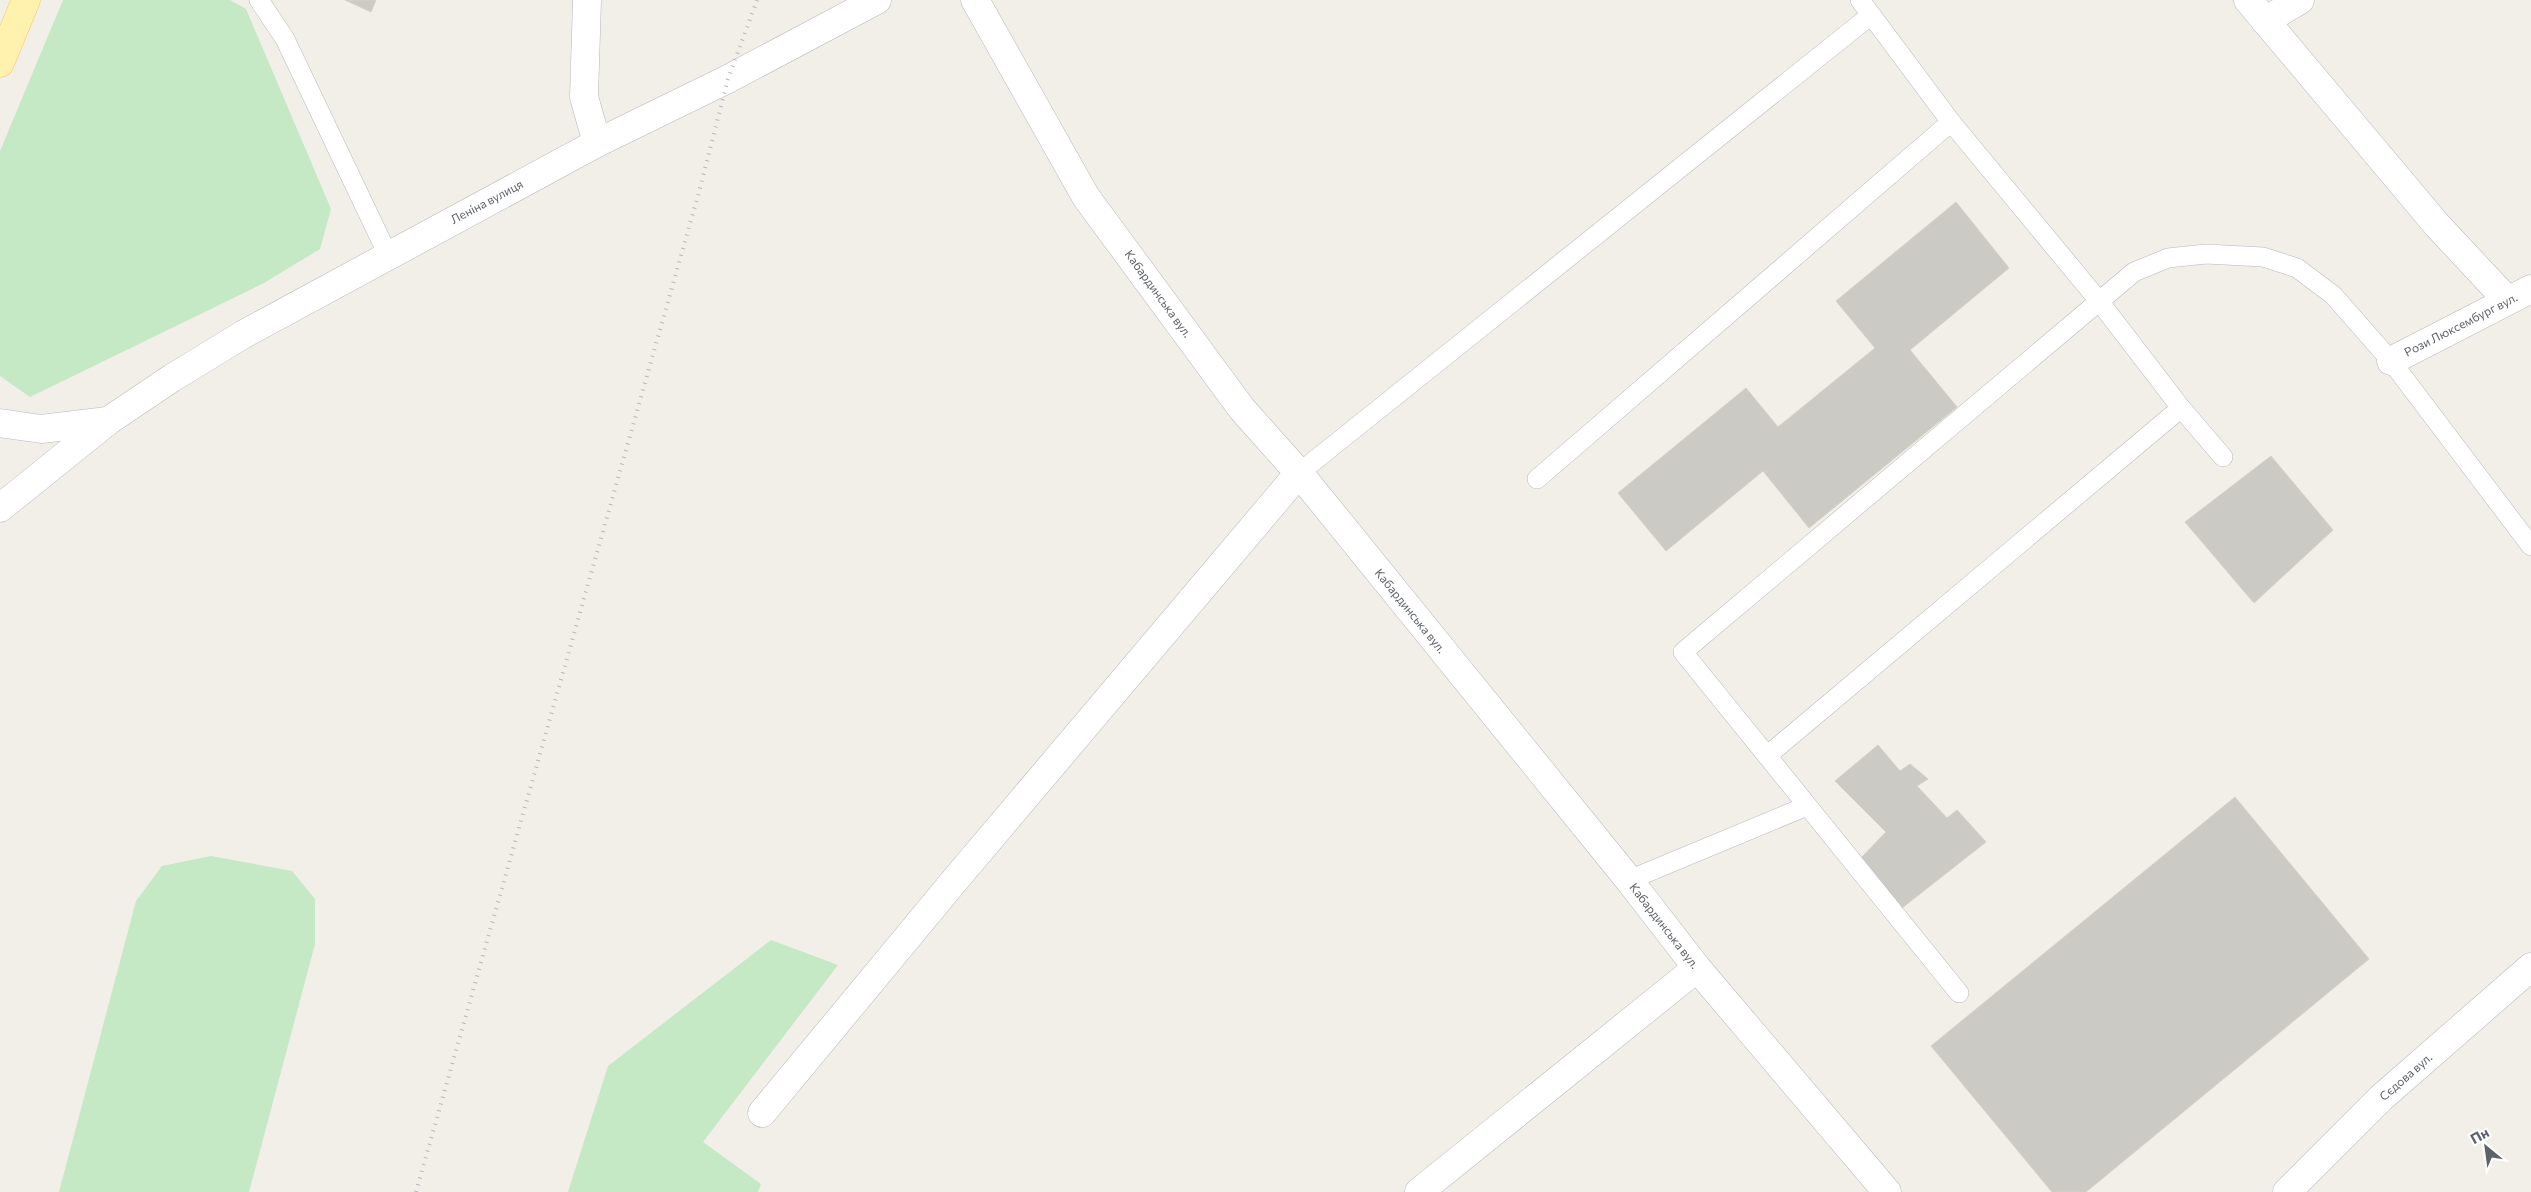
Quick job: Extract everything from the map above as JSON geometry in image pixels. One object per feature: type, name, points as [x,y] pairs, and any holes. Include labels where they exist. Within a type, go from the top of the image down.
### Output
[{"type":"main road","points":[[0,63],[26,0]]},
{"type":"street","points":[[587,0],[584,97],[597,143]]},
{"type":"street","name":"Леніна вулиця","points":[[0,508],[108,421],[172,378],[244,334],[597,143],[728,79],[877,0]]},
{"type":"street","name":"Кабардинська вул.","points":[[976,0],[1086,197],[1242,409],[1299,473],[1629,880],[1697,968],[1887,1192]]},
{"type":"street","points":[[2248,0],[2437,225],[2519,295]]},
{"type":"street","points":[[2265,20],[2300,0]]},
{"type":"street","name":"Рози Люксембург вул.","points":[[2391,361],[2519,295]]},
{"type":"street","points":[[0,423],[41,429],[108,421]]},
{"type":"street","points":[[762,1113],[954,880],[1299,473]]},
{"type":"street","name":"Сєдова вул.","points":[[2287,1192],[2381,1098],[2531,967]]},
{"type":"street","points":[[1419,1192],[1697,968]]},
{"type":"lane","points":[[259,0],[285,39],[388,255]]},
{"type":"lane","points":[[1299,473],[1866,7],[1951,122],[2099,301],[2181,408],[2223,457]]},
{"type":"lane","points":[[1537,479],[1951,122]]},
{"type":"lane","points":[[1959,993],[1683,652],[2134,272],[2168,258],[2206,254],[2263,257],[2297,268],[2333,295],[2391,361],[2531,546]]},
{"type":"lane","points":[[1768,756],[2181,408]]},
{"type":"lane","points":[[1629,880],[1807,806]]},
{"type":"green space","points":[[63,0],[230,0],[246,9],[331,209],[320,249],[264,283],[30,397],[0,376],[0,151]]},
{"type":"green space","points":[[211,856],[292,871],[315,899],[315,944],[249,1192],[59,1192],[136,901],[162,866]]},
{"type":"green space","points":[[771,940],[838,965],[703,1142],[761,1184],[758,1192],[568,1192],[608,1066]]},
{"type":"building","points":[[345,0],[376,0],[371,12]]},
{"type":"building","points":[[1956,202],[2009,268],[1910,350],[1957,407],[1809,528],[1763,471],[1666,551],[1618,493],[1746,388],[1778,427],[1875,348],[1836,301]]},
{"type":"building","points":[[2271,456],[2333,530],[2254,603],[2185,522]]},
{"type":"building","points":[[1878,745],[1900,771],[1910,764],[1928,779],[1917,786],[1947,818],[1957,810],[1986,842],[1902,908],[1859,860],[1886,832],[1835,781]]},
{"type":"building","points":[[2235,797],[2369,959],[2086,1192],[2052,1192],[1931,1046]]},
{"type":"railway","points":[[416,1192],[699,192],[728,79],[757,0]]}]
